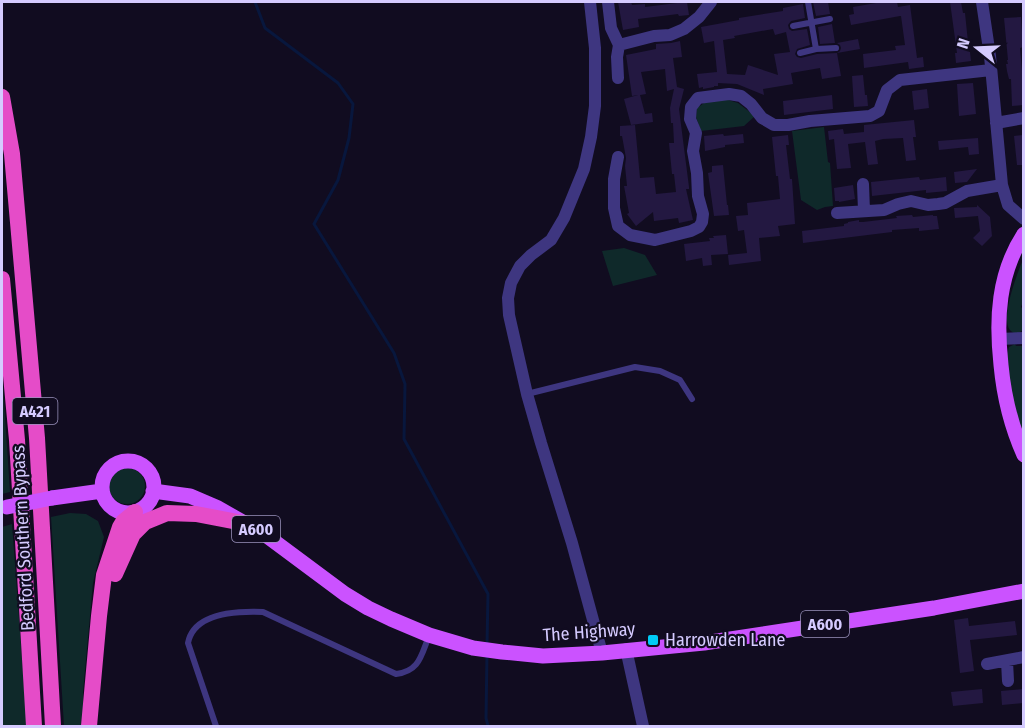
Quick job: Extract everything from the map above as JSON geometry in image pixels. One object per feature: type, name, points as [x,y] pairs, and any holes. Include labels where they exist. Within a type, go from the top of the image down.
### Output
[{"type":"highway","name":"Bedford Southern Bypass","points":[[2,97],[12,154],[38,438],[53,726]]},
{"type":"highway","name":"Bedford Southern Bypass","points":[[2,279],[17,440],[34,726]]},
{"type":"highway","points":[[89,726],[104,575],[123,522],[135,512]]},
{"type":"highway","points":[[99,616],[129,540],[145,522],[167,513],[196,514],[249,525]]},
{"type":"main road","points":[[1023,234],[1004,278],[999,307],[998,339],[1005,402],[1023,455]]},
{"type":"main road","points":[[128,460],[144,466],[153,482],[153,491],[147,504],[135,512],[126,513],[110,506],[102,491],[105,473],[111,466],[128,460]]},
{"type":"main road","points":[[4,508],[102,491]]},
{"type":"main road","name":"A600","points":[[153,491],[190,496],[249,525]]},
{"type":"main road","name":"The Highway","points":[[249,525],[368,608],[429,635],[473,648],[543,656],[704,643],[934,608],[1023,591]]},
{"type":"street","points":[[590,2],[595,48],[595,106],[584,169],[564,218],[551,240],[520,266],[511,283],[508,298],[509,315],[527,394],[602,652]]},
{"type":"street","points":[[608,2],[611,28],[619,45],[618,78]]},
{"type":"street","points":[[619,45],[654,36],[670,35],[699,17],[711,2]]},
{"type":"street","points":[[982,2],[1002,186],[1008,205],[1023,219]]},
{"type":"street","points":[[618,157],[608,179],[618,226],[630,235],[655,240],[692,231],[702,222],[704,214],[698,196],[693,151],[696,133],[690,119],[691,107],[698,98],[729,94],[741,96],[762,118],[774,125],[788,126],[810,121],[870,116],[879,111],[887,90],[900,80],[991,70]]},
{"type":"street","points":[[996,123],[1023,118]]},
{"type":"street","points":[[863,184],[864,211]]},
{"type":"street","points":[[837,213],[884,210],[911,201],[928,205],[938,204],[967,191],[1002,186]]},
{"type":"street","points":[[998,339],[1023,338]]},
{"type":"street","points":[[626,649],[643,726]]},
{"type":"street","points":[[987,664],[1023,657]]},
{"type":"street","points":[[1007,661],[1008,681]]},
{"type":"lane","points":[[808,2],[816,50]]},
{"type":"lane","points":[[793,26],[830,19]]},
{"type":"lane","points":[[800,53],[836,48]]},
{"type":"lane","points":[[527,394],[635,367],[660,371],[680,380],[692,399]]},
{"type":"lane","points":[[216,726],[188,643],[190,634],[210,617],[240,611],[263,612],[396,674],[405,673],[417,664],[429,635]]},
{"type":"green space","points":[[725,99],[738,103],[755,116],[744,126],[701,131],[696,117],[697,108],[704,103]]},
{"type":"green space","points":[[824,127],[828,162],[830,163],[833,206],[817,210],[801,200],[792,131]]},
{"type":"green space","points":[[624,248],[645,255],[657,275],[613,286],[602,251]]},
{"type":"green space","points":[[1022,262],[1024,263],[1024,299],[1021,307],[1023,309],[1023,330],[1016,333],[1008,326],[1007,318],[1010,297]]},
{"type":"green space","points":[[1015,344],[1023,346],[1023,443],[1012,414],[1007,354],[1009,347]]},
{"type":"green space","points":[[2,371],[10,492],[2,494]]},
{"type":"green space","points":[[127,468],[140,473],[145,486],[140,499],[127,504],[114,499],[109,486],[114,473]]},
{"type":"green space","points":[[70,513],[86,514],[98,521],[104,537],[93,583],[83,692],[83,726],[64,726],[51,517]]},
{"type":"green space","points":[[12,524],[27,726],[2,726],[2,527]]},
{"type":"building","points":[[618,2],[631,2],[632,5],[645,4],[645,7],[687,2],[689,15],[679,16],[678,14],[638,19],[639,27],[623,30]]},
{"type":"building","points":[[813,2],[828,2],[830,14],[816,16]]},
{"type":"building","points":[[897,2],[898,7],[910,5],[917,58],[923,57],[924,67],[909,69],[908,62],[864,68],[863,54],[896,50],[895,46],[905,45],[901,16],[851,25],[849,15],[854,14],[853,7]]},
{"type":"building","points":[[950,2],[961,2],[963,13],[965,13],[971,61],[956,63],[955,53],[957,53]]},
{"type":"building","points":[[803,4],[805,18],[791,21],[788,25],[792,31],[807,29],[810,45],[797,49],[795,54],[797,57],[837,53],[841,76],[822,79],[820,68],[791,73],[793,84],[763,89],[764,95],[737,84],[718,83],[718,86],[699,88],[697,74],[717,72],[714,41],[704,43],[701,27],[783,11],[783,8]],"holes":[[[773,29],[775,35],[786,32],[790,52],[774,54],[778,75],[748,65],[745,75],[727,74],[723,40]]]},
{"type":"building","points":[[1021,17],[1023,105],[1012,106],[1011,79],[1009,79],[1006,64],[1008,60],[1004,18]]},
{"type":"building","points":[[832,24],[835,43],[820,44],[818,27]]},
{"type":"building","points":[[858,39],[860,49],[837,53],[841,48],[837,43]]},
{"type":"building","points":[[680,41],[682,57],[673,58],[677,87],[684,89],[679,109],[689,187],[686,189],[693,220],[679,223],[678,218],[654,221],[653,212],[636,226],[627,214],[629,213],[624,186],[627,186],[626,158],[622,136],[620,136],[620,126],[635,125],[640,178],[654,177],[656,194],[676,192],[669,143],[674,143],[670,108],[674,89],[667,91],[665,69],[641,72],[646,94],[640,95],[645,114],[652,113],[653,122],[631,125],[624,99],[638,95],[632,96],[626,55],[656,49],[656,44]]},
{"type":"building","points":[[863,75],[868,106],[854,107],[852,76]]},
{"type":"building","points":[[973,83],[976,114],[959,116],[957,84]]},
{"type":"building","points":[[927,89],[929,108],[914,110],[912,91]]},
{"type":"building","points":[[832,95],[833,109],[784,115],[783,101]]},
{"type":"building","points":[[914,120],[916,137],[913,137],[916,160],[906,161],[903,138],[883,139],[875,141],[878,164],[868,165],[865,142],[848,144],[851,168],[837,169],[834,139],[829,140],[828,131],[843,129],[844,134],[864,132],[864,125]]},
{"type":"building","points":[[723,134],[724,136],[743,134],[744,143],[725,145],[725,147],[705,151],[704,136]]},
{"type":"building","points":[[788,135],[789,145],[786,145],[790,179],[792,179],[795,224],[778,226],[780,236],[759,238],[761,261],[729,265],[728,255],[747,253],[744,230],[738,231],[736,216],[748,215],[747,203],[780,199],[772,137]]},
{"type":"building","points":[[1023,135],[1023,165],[1017,165],[1014,136]]},
{"type":"building","points":[[978,138],[979,154],[969,155],[968,147],[939,150],[938,141]]},
{"type":"building","points":[[723,165],[729,215],[714,216],[708,173],[712,172],[712,166]]},
{"type":"building","points":[[977,169],[967,182],[955,183],[954,172]]},
{"type":"building","points":[[919,177],[920,180],[946,177],[947,191],[926,193],[926,190],[872,196],[871,182]]},
{"type":"building","points":[[853,185],[855,199],[835,201],[834,188]]},
{"type":"building","points":[[977,205],[990,217],[992,236],[982,246],[973,238],[980,231],[978,216],[955,218],[954,208],[977,207]]},
{"type":"building","points":[[912,215],[913,217],[937,216],[939,229],[892,230],[892,232],[803,243],[802,231],[844,226],[848,222],[859,220],[863,222]]},
{"type":"building","points":[[726,235],[728,254],[711,255],[712,265],[703,266],[702,258],[686,261],[684,244],[710,241],[709,238],[714,238],[713,236]]},
{"type":"building","points":[[968,618],[969,626],[1015,621],[1017,635],[970,640],[974,671],[960,673],[954,620]]},
{"type":"building","points":[[982,689],[983,703],[953,706],[951,692]]},
{"type":"building","points":[[1023,689],[1023,703],[1002,705],[1001,691]]},
{"type":"waterway","points":[[255,2],[265,28],[338,83],[353,104],[349,138],[338,180],[314,224],[394,353],[405,384],[404,439],[488,594],[487,644]]},
{"type":"waterway","points":[[487,653],[486,718],[488,726]]},
{"type":"place","name":"Harrowden Lane","points":[[653,640]]}]
